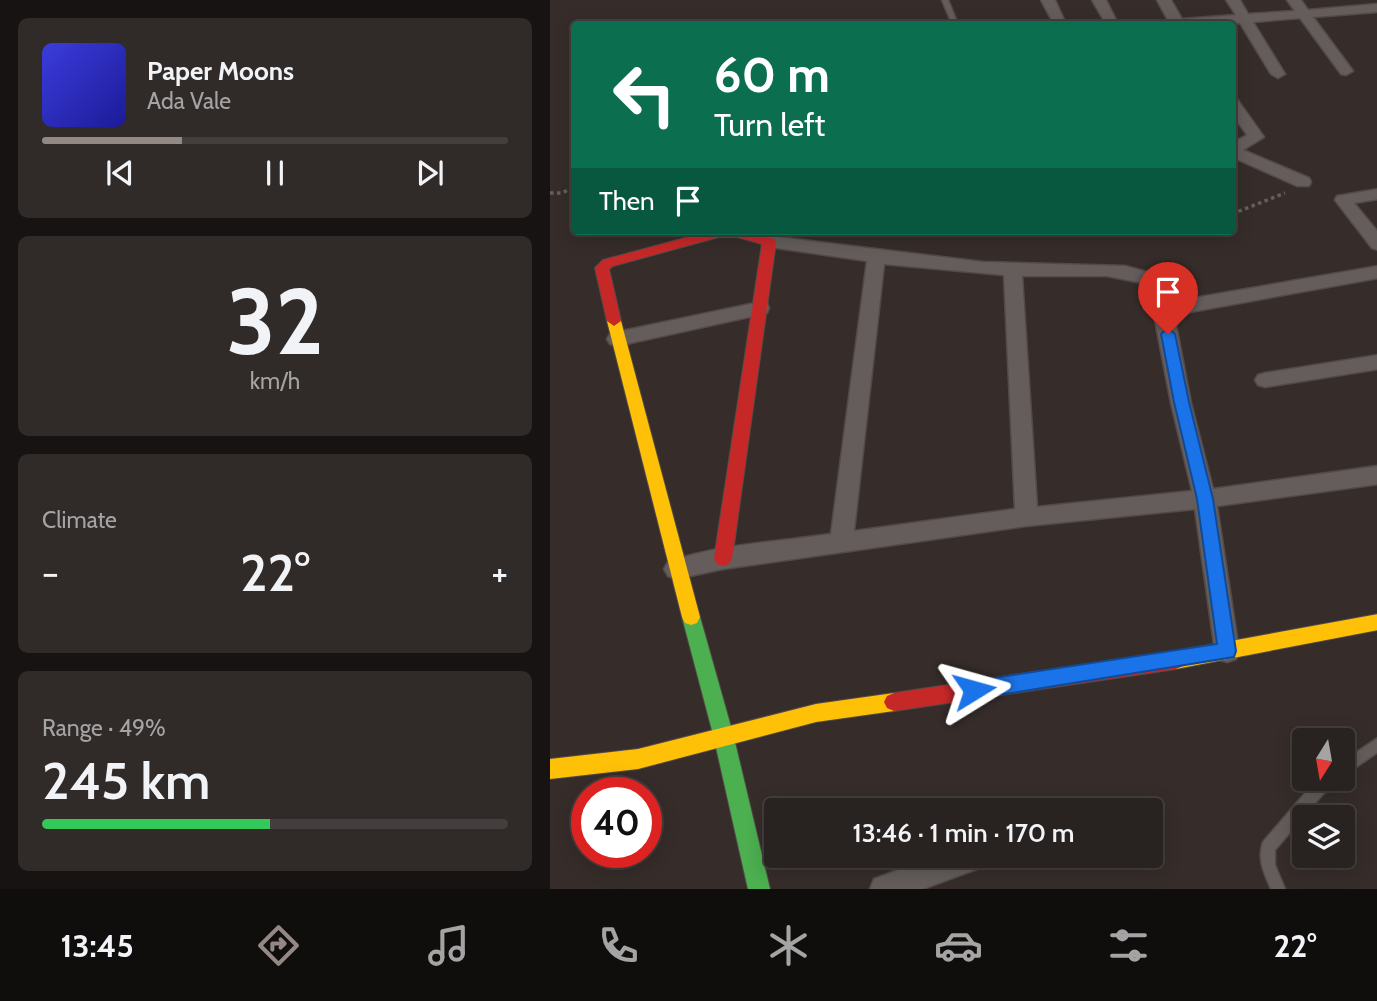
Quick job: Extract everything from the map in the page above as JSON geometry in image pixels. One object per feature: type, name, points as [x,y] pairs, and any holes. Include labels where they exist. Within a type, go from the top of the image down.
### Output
[{"type":"street","points":[[1048,0],[1058,21]]},
{"type":"street","points":[[1099,0],[1110,21]]},
{"type":"street","points":[[1164,0],[1175,21]]},
{"type":"street","points":[[1233,0],[1278,74]]},
{"type":"street","points":[[1294,0],[1346,71]]},
{"type":"street","points":[[1218,21],[1378,8]]},
{"type":"street","points":[[1236,108],[1256,137],[1236,148]]},
{"type":"street","points":[[1236,152],[1303,182]]},
{"type":"street","points":[[1378,194],[1343,200],[1378,244]]},
{"type":"street","points":[[712,235],[604,265],[602,268],[617,339],[675,569],[723,736],[759,889]]},
{"type":"street","points":[[744,235],[769,242],[876,257],[1013,270],[1132,272],[1156,280],[1181,402],[1205,499],[1227,651]]},
{"type":"street","points":[[723,559],[769,242]]},
{"type":"street","points":[[841,542],[876,257]]},
{"type":"street","points":[[1013,270],[1026,517]]},
{"type":"street","points":[[1164,310],[1378,272]]},
{"type":"street","points":[[617,339],[760,308]]},
{"type":"street","points":[[1265,380],[1378,362]]},
{"type":"street","points":[[675,569],[723,559],[1026,517],[1205,499],[1378,475]]},
{"type":"street","points":[[550,769],[639,759],[816,713],[1227,651],[1378,622]]},
{"type":"street","points":[[884,889],[942,868]]},
{"type":"lane","points":[[945,0],[954,21]]},
{"type":"lane","points":[[1355,760],[1378,744]]},
{"type":"lane","points":[[1278,889],[1268,865],[1268,848],[1281,829],[1319,791]]},
{"type":"path","points":[[1236,213],[1273,201],[1303,182]]},
{"type":"path","points":[[550,193],[562,193],[571,188]]},
{"type":"traffic: fast","points":[[691,617],[723,734],[759,889]]},
{"type":"traffic: slow","points":[[614,321],[691,617]]},
{"type":"traffic: slow","points":[[1176,660],[1378,622]]},
{"type":"traffic: slow","points":[[550,769],[638,759],[816,713],[894,702]]},
{"type":"traffic: jam","points":[[614,321],[602,268],[608,263],[712,235]]},
{"type":"traffic: jam","points":[[723,559],[769,242],[744,235]]},
{"type":"traffic: jam","points":[[894,702],[1176,660]]},
{"type":"route","points":[[974,690],[1131,668],[1227,651],[1205,499],[1181,402],[1168,334]]}]
